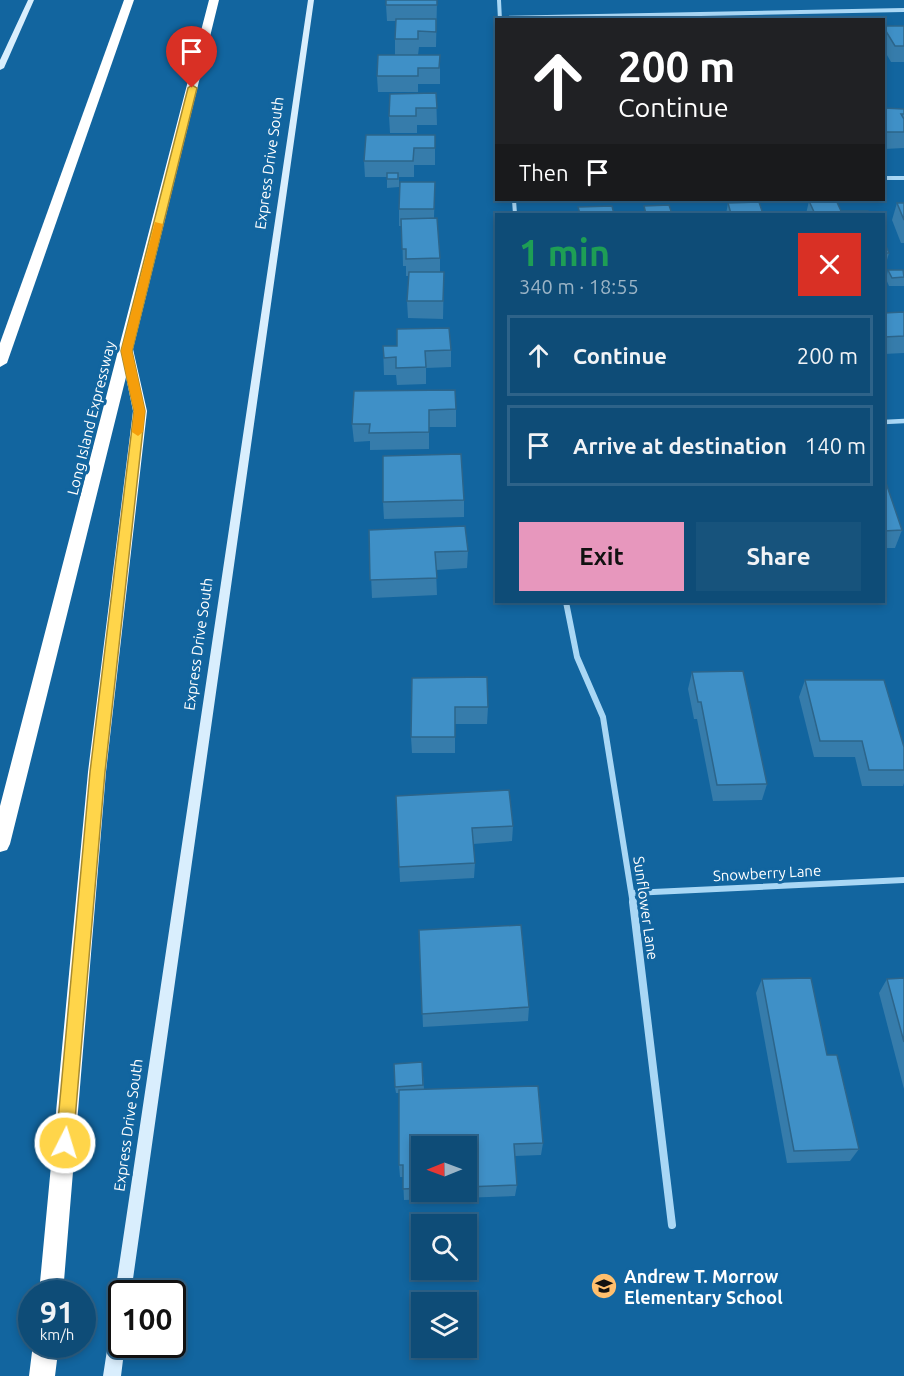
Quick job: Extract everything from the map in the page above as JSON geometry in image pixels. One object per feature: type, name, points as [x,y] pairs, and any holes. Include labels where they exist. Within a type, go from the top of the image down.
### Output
[{"type":"highway","points":[[0,363],[129,0]]},
{"type":"highway","name":"Long Island Expressway","points":[[0,844],[127,351],[214,0]]},
{"type":"highway","points":[[52,1280],[97,772],[140,411],[127,351]]},
{"type":"highway","points":[[42,1376],[44,1358]]},
{"type":"main road","points":[[0,69],[32,0]]},
{"type":"main road","name":"Express Drive South","points":[[125,1280],[311,0]]},
{"type":"main road","points":[[112,1376],[115,1358]]},
{"type":"street","points":[[499,0],[500,18]]},
{"type":"street","points":[[545,18],[904,10]]},
{"type":"street","points":[[885,178],[904,178]]},
{"type":"street","points":[[885,422],[904,421]]},
{"type":"street","name":"Sunflower Lane","points":[[566,603],[577,657],[603,717],[632,893],[672,1225]]},
{"type":"street","name":"Snowberry Lane","points":[[632,893],[904,880]]},
{"type":"building","points":[[386,0],[437,0],[437,5],[386,5]]},
{"type":"building","points":[[396,19],[436,19],[436,32],[418,31],[418,39],[395,39]]},
{"type":"building","points":[[885,26],[904,26],[904,46],[895,46]]},
{"type":"building","points":[[378,55],[440,55],[439,68],[418,68],[418,76],[377,76]]},
{"type":"building","points":[[436,93],[437,108],[416,108],[416,116],[389,116],[390,94]]},
{"type":"building","points":[[885,108],[904,109],[904,114],[901,114],[904,119],[904,132],[885,132]]},
{"type":"building","points":[[366,135],[435,135],[435,148],[414,148],[413,161],[364,161]]},
{"type":"building","points":[[387,173],[398,173],[398,179],[387,179]]},
{"type":"building","points":[[400,182],[435,182],[434,209],[399,209]]},
{"type":"building","points":[[809,201],[836,201],[841,211],[868,211],[869,213],[815,213]]},
{"type":"building","points":[[759,202],[763,213],[731,213],[728,203]]},
{"type":"building","points":[[897,203],[904,203],[904,220]]},
{"type":"building","points":[[669,205],[672,213],[646,213],[644,206]]},
{"type":"building","points":[[612,206],[614,213],[580,213],[578,207]]},
{"type":"building","points":[[437,218],[440,258],[406,259],[406,249],[402,249],[401,219]]},
{"type":"building","points":[[888,270],[903,270],[904,277],[892,278]]},
{"type":"building","points":[[409,272],[444,272],[443,301],[407,301]]},
{"type":"building","points":[[904,312],[904,336],[885,337],[885,313]]},
{"type":"building","points":[[449,328],[451,350],[425,351],[426,367],[396,368],[396,357],[384,358],[383,346],[397,346],[397,329]]},
{"type":"building","points":[[455,390],[456,409],[429,410],[429,432],[369,433],[370,424],[352,424],[354,391]]},
{"type":"building","points":[[461,454],[464,500],[383,502],[383,456]]},
{"type":"building","points":[[885,480],[902,530],[885,531]]},
{"type":"building","points":[[465,526],[468,551],[435,552],[437,578],[370,580],[369,530]]},
{"type":"building","points":[[743,671],[767,784],[717,785],[701,702],[698,702],[692,672]]},
{"type":"building","points":[[487,677],[488,707],[455,707],[455,737],[411,737],[412,678]]},
{"type":"building","points":[[805,680],[884,680],[904,747],[904,770],[869,770],[862,741],[820,741]]},
{"type":"building","points":[[509,790],[513,826],[472,828],[475,863],[399,867],[396,796]]},
{"type":"building","points":[[521,925],[529,1007],[422,1014],[419,930]]},
{"type":"building","points":[[811,978],[827,1055],[837,1055],[859,1149],[794,1151],[762,979]]},
{"type":"building","points":[[904,978],[904,1042],[887,979]]},
{"type":"building","points":[[422,1062],[423,1085],[395,1087],[394,1064]]},
{"type":"building","points":[[538,1086],[543,1143],[514,1144],[517,1185],[477,1187],[477,1136],[411,1136],[411,1189],[403,1189],[403,1165],[399,1165],[399,1090]]},
{"type":"slow traffic","points":[[138,432],[140,411],[127,351],[158,224]]},
{"type":"place","name":"Andrew T. Morrow Elementary School","points":[[604,1286]]},
{"type":"route","points":[[65,1143],[97,772],[126,509],[140,411],[127,351],[192,88]]}]
